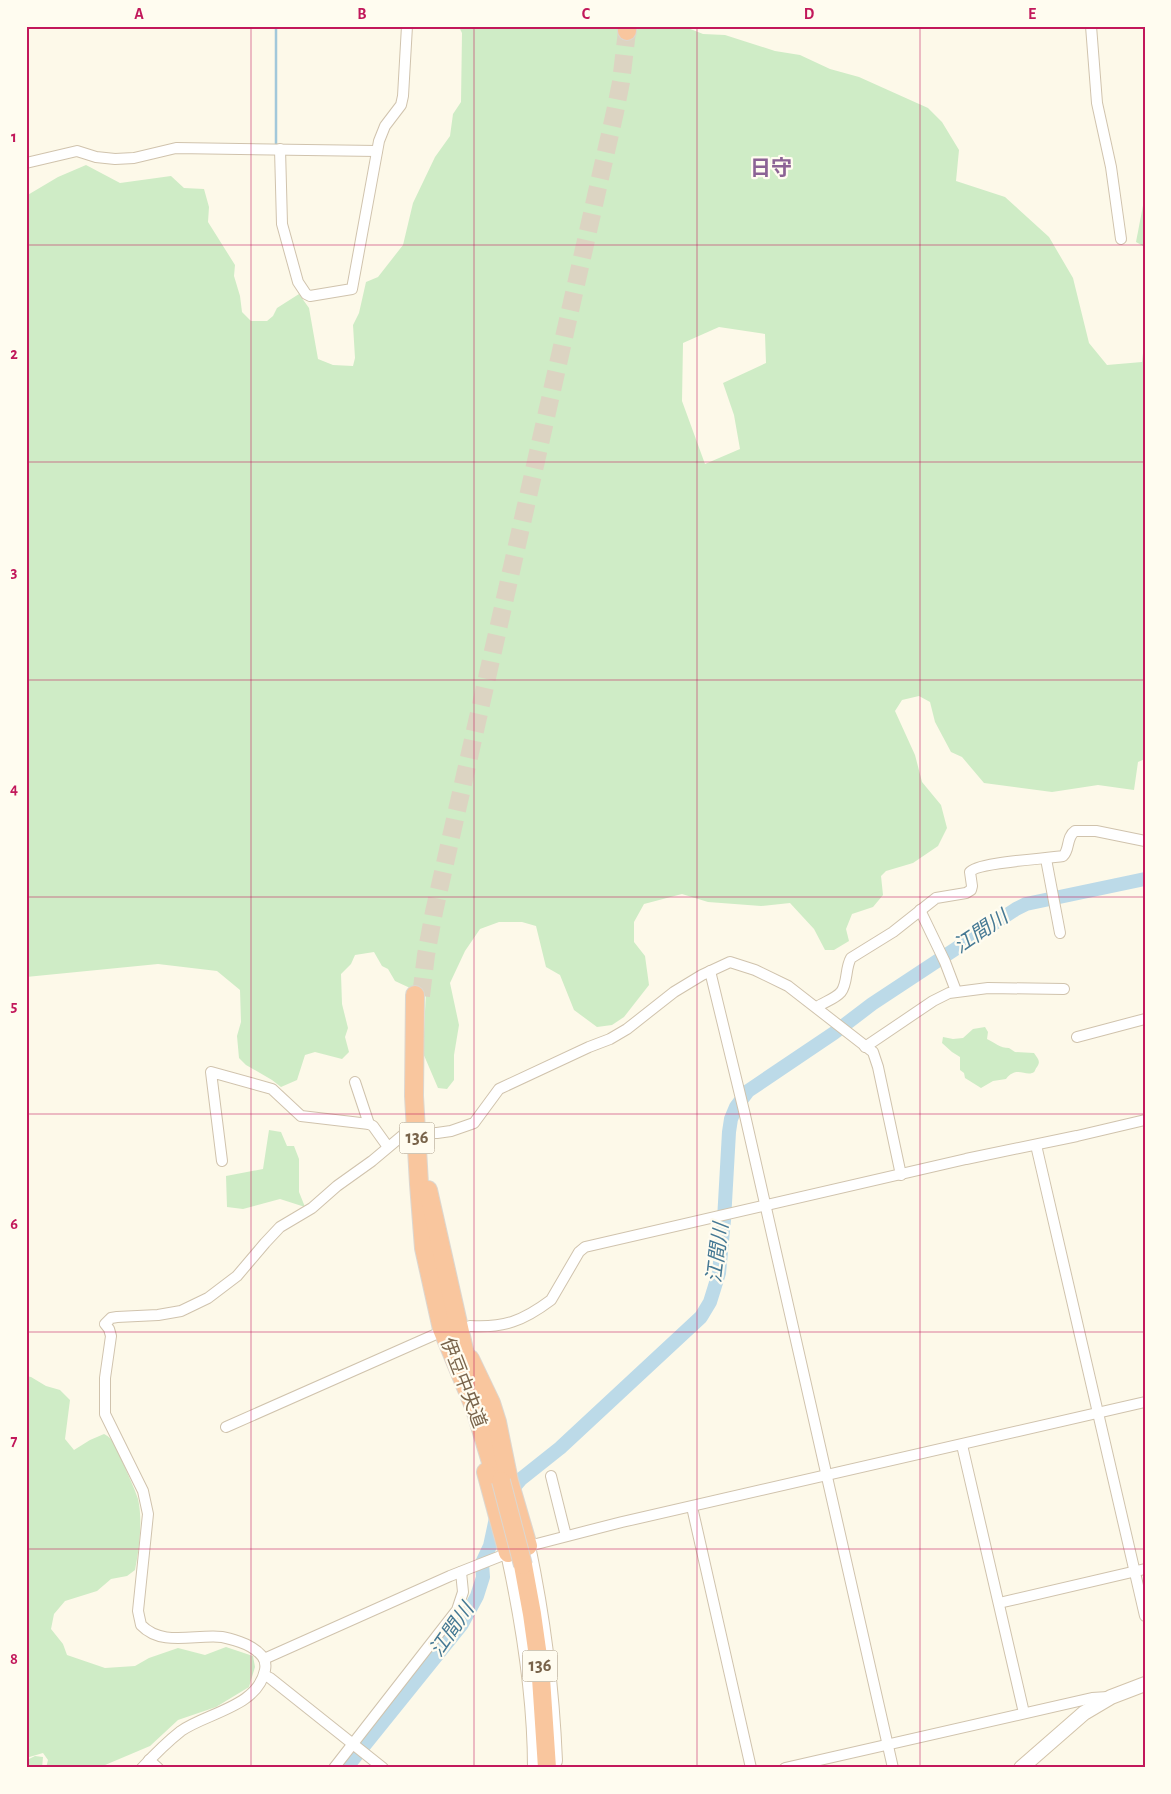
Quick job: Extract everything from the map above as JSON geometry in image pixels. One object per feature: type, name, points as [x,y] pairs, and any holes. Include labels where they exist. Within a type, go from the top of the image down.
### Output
[{"type":"highway","name":"伊豆中央道","points":[[418,996],[414,1096],[418,1184],[424,1248],[439,1320],[457,1347],[475,1409],[500,1483],[509,1556],[536,1679],[541,1768]]},
{"type":"highway","points":[[500,1483],[520,1518],[528,1546]]},
{"type":"highway","name":"136","points":[[500,1483],[509,1556]]},
{"type":"highway","name":"伊豆中央道","points":[[509,1556],[532,1614],[541,1678],[547,1768]]},
{"type":"main road","points":[[528,1546],[538,1594],[547,1659],[553,1717],[555,1768]]},
{"type":"main road","points":[[509,1556],[523,1632],[533,1720],[535,1768]]},
{"type":"main road","points":[[1021,1768],[1075,1720],[1111,1697],[1145,1684]]},
{"type":"street","points":[[280,149],[282,224],[298,282],[306,294],[310,296],[352,289],[377,151],[385,126],[401,105],[404,89],[407,26]]},
{"type":"street","points":[[1091,26],[1097,103],[1111,167],[1121,239]]},
{"type":"street","points":[[26,163],[77,151],[96,157],[115,159],[134,158],[176,148],[377,151]]},
{"type":"street","points":[[817,1007],[840,994],[844,986],[848,962],[851,958],[893,932],[939,897],[966,893],[971,890],[970,872],[974,868],[991,864],[1046,859],[1065,855],[1070,836],[1075,831],[1102,832],[1145,841]]},
{"type":"street","points":[[1046,859],[1060,934]]},
{"type":"street","points":[[920,910],[942,956],[956,992]]},
{"type":"street","points":[[424,1133],[451,1131],[474,1123],[499,1089],[619,1034],[674,992],[725,964],[736,963],[788,986],[873,1052],[878,1066],[901,1175]]},
{"type":"street","points":[[710,972],[744,1110],[893,1768]]},
{"type":"street","points":[[865,1046],[933,1001],[949,993],[988,988],[1064,988]]},
{"type":"street","points":[[1076,1037],[1145,1019]]},
{"type":"street","points":[[222,1161],[211,1072],[272,1089],[301,1116],[369,1124],[373,1126],[388,1147]]},
{"type":"street","points":[[355,1082],[369,1124]]},
{"type":"street","points":[[470,1326],[500,1326],[544,1306],[551,1300],[579,1252],[586,1247],[966,1159],[1145,1120]]},
{"type":"street","points":[[145,1764],[182,1731],[238,1703],[259,1684],[264,1676],[266,1665],[258,1651],[234,1640],[210,1637],[167,1638],[154,1634],[141,1625],[138,1611],[148,1514],[143,1491],[105,1414],[105,1378],[110,1336],[109,1329],[104,1324],[111,1318],[158,1315],[182,1311],[213,1294],[237,1276],[280,1227],[312,1208],[337,1186],[372,1161],[403,1135],[411,1133]]},
{"type":"street","points":[[1036,1145],[1098,1413],[1140,1570],[1145,1616]]},
{"type":"street","points":[[226,1427],[434,1335]]},
{"type":"street","points":[[264,1659],[466,1570],[509,1556],[528,1546],[1145,1402]]},
{"type":"street","points":[[962,1444],[1024,1713]]},
{"type":"street","points":[[551,1476],[566,1536]]},
{"type":"street","points":[[692,1507],[751,1768]]},
{"type":"street","points":[[334,1768],[457,1610],[463,1592],[466,1570]]},
{"type":"street","points":[[999,1603],[1140,1570]]},
{"type":"street","points":[[264,1676],[270,1678],[383,1768]]},
{"type":"street","points":[[785,1768],[1092,1698],[1111,1697]]},
{"type":"street","points":[[145,1764],[158,1768]]},
{"type":"green space","points":[[453,26],[616,26],[617,29],[634,30],[638,29],[638,26],[683,26],[703,34],[725,35],[775,51],[800,55],[830,69],[859,77],[928,108],[942,122],[959,150],[956,181],[1005,197],[1049,237],[1073,278],[1089,343],[1107,365],[1142,362],[1145,335],[1145,759],[1138,762],[1134,790],[1098,785],[1052,792],[984,783],[962,757],[951,752],[935,722],[930,702],[919,696],[902,700],[895,711],[915,755],[922,782],[941,805],[947,828],[938,846],[913,863],[886,871],[881,876],[883,895],[873,907],[852,914],[846,929],[849,941],[834,950],[825,950],[814,929],[790,903],[761,906],[708,902],[682,894],[644,904],[634,922],[634,942],[645,956],[649,985],[624,1017],[612,1025],[597,1027],[574,1010],[560,975],[546,967],[536,926],[522,922],[499,922],[480,929],[465,951],[450,983],[459,1025],[454,1055],[454,1080],[447,1089],[438,1088],[423,1053],[426,991],[422,988],[410,988],[395,981],[388,969],[382,966],[374,952],[355,955],[351,964],[341,974],[342,1004],[348,1028],[345,1037],[349,1052],[342,1059],[315,1052],[305,1055],[297,1080],[281,1087],[246,1065],[239,1058],[237,1036],[241,1022],[240,990],[217,971],[158,964],[26,977],[26,196],[58,177],[86,165],[120,183],[171,176],[184,188],[204,189],[209,207],[208,222],[235,265],[234,276],[240,296],[242,312],[251,321],[267,321],[273,316],[277,308],[299,294],[309,308],[318,359],[333,365],[353,366],[355,358],[353,325],[359,313],[366,282],[378,277],[403,245],[413,203],[435,157],[450,136],[453,114],[461,102],[462,33],[460,29]],"holes":[[[719,327],[765,334],[766,363],[723,383],[734,415],[740,449],[705,464],[682,401],[683,343]]]},
{"type":"green space","points":[[1145,195],[1145,247],[1136,242]]},
{"type":"green space","points":[[985,1027],[988,1032],[987,1039],[998,1045],[1015,1052],[1034,1053],[1039,1062],[1034,1072],[1029,1074],[1013,1073],[1006,1079],[993,1081],[981,1088],[965,1078],[964,1073],[960,1070],[960,1057],[942,1043],[943,1037],[963,1038],[973,1029]]},
{"type":"green space","points":[[269,1130],[281,1132],[287,1146],[294,1146],[299,1159],[299,1192],[305,1207],[280,1199],[243,1209],[227,1207],[226,1176],[263,1169]]},
{"type":"green space","points":[[26,1376],[46,1386],[60,1390],[70,1400],[65,1439],[74,1450],[104,1434],[111,1439],[118,1450],[138,1499],[140,1535],[135,1570],[127,1576],[111,1579],[97,1591],[65,1601],[54,1614],[51,1629],[63,1644],[67,1655],[105,1668],[135,1666],[149,1658],[178,1648],[205,1655],[226,1647],[253,1656],[255,1667],[249,1687],[216,1707],[178,1720],[150,1746],[98,1768],[46,1768],[48,1760],[43,1753],[26,1758]]},
{"type":"green space","points":[[35,1756],[43,1757],[42,1768],[26,1768],[29,1759]]},
{"type":"waterway","points":[[276,28],[276,146]]},
{"type":"waterway","name":"江間川","points":[[346,1768],[462,1624],[477,1596],[483,1577],[482,1563],[490,1546],[496,1518],[504,1499],[521,1479],[560,1448],[701,1317],[710,1302],[719,1273],[731,1119],[736,1107],[748,1091],[834,1033],[872,1004],[1016,909],[1026,904],[1145,879]]},
{"type":"tunnel","points":[[421,996],[434,912],[615,112],[621,82],[627,31]]},
{"type":"district","name":"日守","points":[[771,168]]}]
